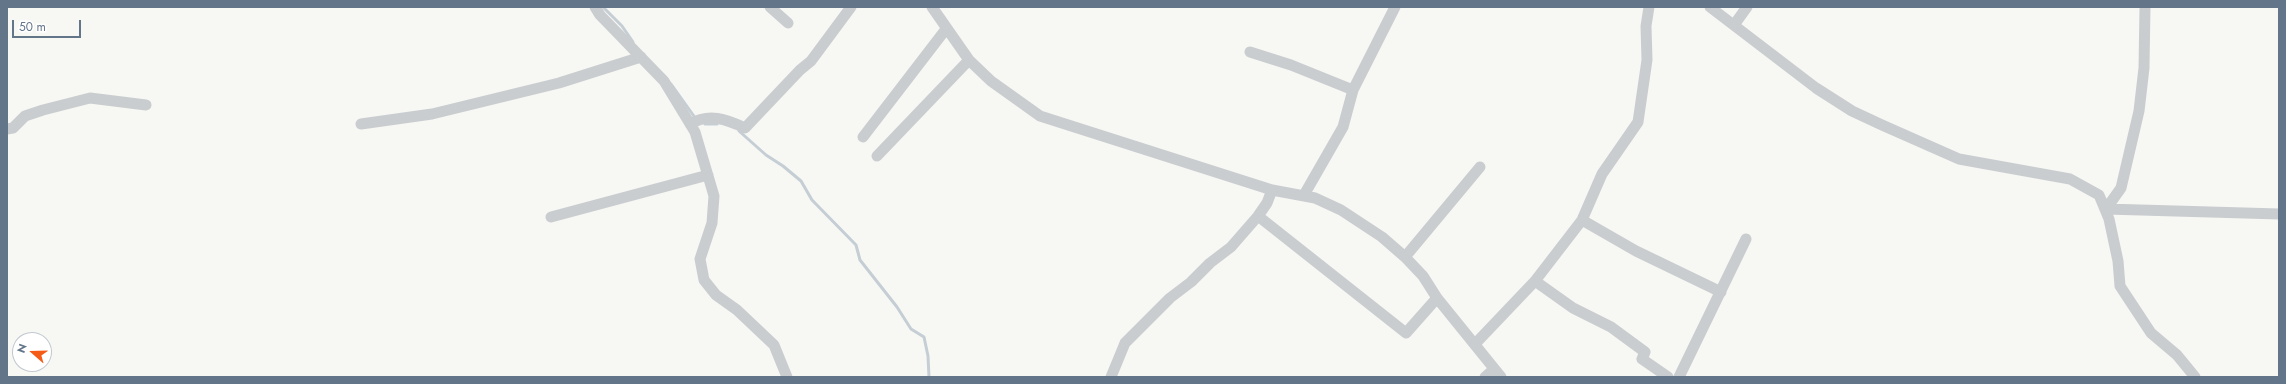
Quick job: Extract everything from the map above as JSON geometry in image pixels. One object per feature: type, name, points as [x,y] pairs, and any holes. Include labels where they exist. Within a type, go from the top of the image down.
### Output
[{"type":"street","points":[[595,7],[600,15],[664,82],[690,124],[714,196],[712,223],[700,259],[704,280],[716,295],[737,310],[774,345],[787,377]]},
{"type":"street","points":[[770,7],[788,23]]},
{"type":"street","points":[[690,124],[699,119],[726,118],[745,128],[790,80],[811,61],[851,7]]},
{"type":"street","points":[[932,7],[969,60],[991,81],[1040,116],[1272,190],[1304,195],[1341,210],[1382,237],[1405,257],[1423,276],[1437,298],[1497,373],[1485,377]]},
{"type":"street","points":[[1304,195],[1343,127],[1353,90],[1395,7]]},
{"type":"street","points":[[1474,344],[1535,281],[1582,220],[1602,174],[1638,122],[1647,60],[1646,26],[1649,7]]},
{"type":"street","points":[[1710,7],[1816,88],[1876,122],[1959,159],[1991,166],[2070,179],[2099,195],[2106,209],[2118,261],[2120,286],[2151,333],[2177,354],[2195,377]]},
{"type":"street","points":[[1734,25],[1746,7]]},
{"type":"street","points":[[2106,209],[2121,188],[2138,111],[2144,68],[2144,7]]},
{"type":"street","points":[[863,137],[946,29]]},
{"type":"street","points":[[1250,52],[1291,65],[1353,90]]},
{"type":"street","points":[[361,124],[432,114],[559,83],[641,58]]},
{"type":"street","points":[[876,156],[969,60]]},
{"type":"street","points":[[7,129],[13,128],[25,116],[90,98],[146,105]]},
{"type":"street","points":[[1405,257],[1480,167]]},
{"type":"street","points":[[551,218],[708,175]]},
{"type":"street","points":[[1111,377],[1125,343],[1170,298],[1192,282],[1210,262],[1231,247],[1258,216],[1267,203],[1272,190]]},
{"type":"street","points":[[2106,209],[2279,214]]},
{"type":"street","points":[[1258,216],[1406,333],[1437,298]]},
{"type":"street","points":[[1582,220],[1636,251],[1721,292]]},
{"type":"street","points":[[1679,377],[1746,239]]},
{"type":"street","points":[[1535,281],[1573,308],[1612,327],[1644,352],[1642,359],[1668,377]]},
{"type":"waterway","points":[[603,7],[622,26],[633,42]]},
{"type":"waterway","points":[[671,84],[696,119]]},
{"type":"waterway","points":[[705,124],[717,124]]},
{"type":"waterway","points":[[739,131],[766,155],[783,166],[801,181],[812,200],[856,245],[860,260],[897,307],[911,329],[924,337],[928,356],[929,377]]}]
